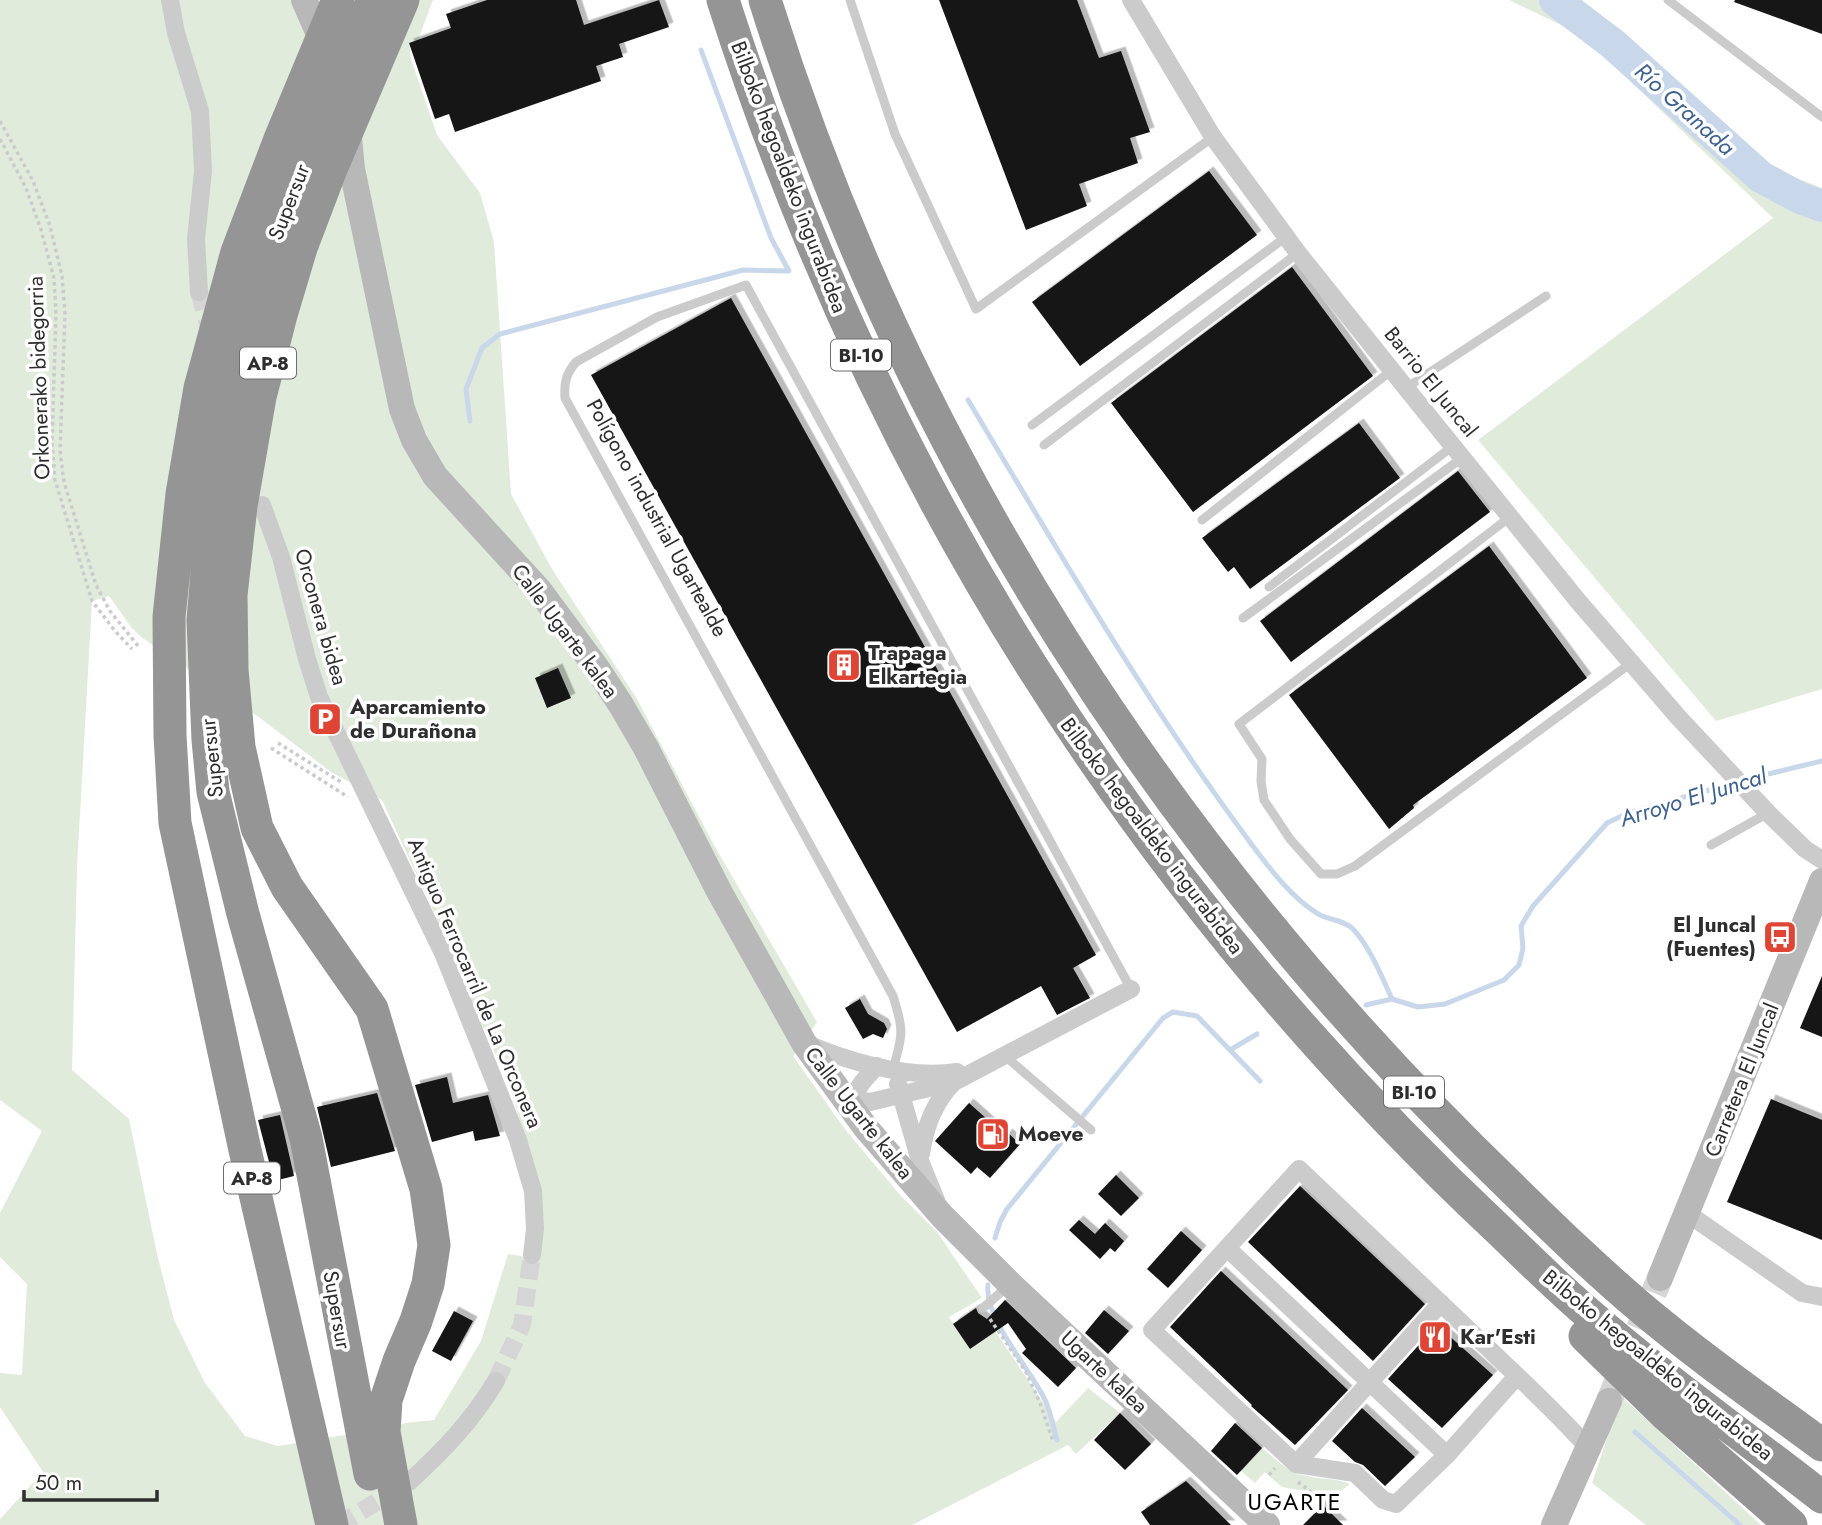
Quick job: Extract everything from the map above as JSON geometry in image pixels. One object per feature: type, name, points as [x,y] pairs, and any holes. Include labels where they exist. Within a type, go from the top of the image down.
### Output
[{"type":"highway","name":"Supersur","points":[[332,1525],[245,1150],[176,823],[170,736],[169,617],[182,494],[200,388],[237,252],[280,139],[338,0]]},
{"type":"highway","name":"Supersur","points":[[373,0],[308,153],[271,251],[230,393],[213,500],[203,620],[239,745],[213,792],[243,914],[306,1138],[374,1436],[379,1525]]},
{"type":"highway","name":"AP-8","points":[[401,1525],[374,1436],[428,1284],[434,1245],[426,1189],[372,1009],[287,887],[257,828],[239,745],[232,670],[231,595],[241,506],[260,397],[281,315],[301,248],[331,169],[403,0]]},
{"type":"highway","name":"Bilboko hegoaldeko ingurabidea","points":[[723,0],[753,90],[801,217],[862,358],[942,516],[1018,645],[1107,781],[1220,932],[1334,1064],[1418,1153],[1582,1309],[1822,1497]]},
{"type":"highway","name":"Bilboko hegoaldeko ingurabidea","points":[[765,0],[804,114],[857,248],[946,438],[1045,613],[1102,703],[1163,790],[1207,850],[1292,955],[1446,1125],[1642,1309],[1822,1445]]},
{"type":"highway","points":[[1479,1212],[1581,1332],[1664,1413],[1791,1525]]},
{"type":"street","points":[[170,0],[176,33],[200,111],[203,171],[196,239],[199,292]]},
{"type":"street","name":"Calle Ugarte kalea","points":[[304,0],[330,59],[346,111],[355,182],[402,409],[414,440],[435,476],[540,590],[596,667],[621,705],[720,893],[810,1053],[887,1152],[942,1216]]},
{"type":"street","points":[[330,59],[333,0]]},
{"type":"street","name":"Barrio El Juncal","points":[[1131,0],[1213,137],[1298,253],[1457,452],[1631,663],[1768,813],[1805,849],[1822,860]]},
{"type":"street","name":"Orconera bidea","points":[[262,505],[281,557],[319,697],[373,807]]},
{"type":"street","name":"Antiguo Ferrocarril de La Orconera","points":[[373,807],[443,953],[519,1140],[533,1191],[535,1229],[532,1255]]},
{"type":"street","name":"Carretera El Juncal","points":[[1660,1278],[1822,881]]},
{"type":"street","name":"Polígono industrial Ugartealde","points":[[885,1068],[857,1089],[855,1100],[870,1102],[954,1082],[1132,989]]},
{"type":"street","points":[[810,1053],[842,1090],[855,1100],[859,1114],[880,1138],[887,1152]]},
{"type":"street","name":"Polígono industrial Ugartealde","points":[[810,1053],[841,1057],[885,1068],[940,1074],[981,1069]]},
{"type":"street","points":[[885,1068],[901,1093],[920,1161],[942,1216]]},
{"type":"street","name":"Polígono industrial Ugartealde","points":[[920,1161],[928,1121],[943,1094],[954,1082]]},
{"type":"street","points":[[1517,1376],[1447,1455],[1396,1504],[1383,1500],[1355,1473],[1296,1464],[1152,1330],[1299,1169],[1441,1303],[1566,1423],[1589,1449]]},
{"type":"street","points":[[1687,1213],[1802,1293],[1822,1297]]},
{"type":"street","name":"Ugarte kalea","points":[[942,1216],[1002,1291],[1268,1525]]},
{"type":"street","points":[[1227,1248],[1447,1455]]},
{"type":"street","points":[[1296,1464],[1441,1303]]},
{"type":"street","points":[[409,1482],[437,1457],[474,1416],[496,1381]]},
{"type":"street","points":[[1554,1525],[1609,1401]]},
{"type":"lane","points":[[850,0],[895,134],[976,309],[1213,137]]},
{"type":"lane","points":[[1668,0],[1822,117]]},
{"type":"lane","points":[[1032,425],[1286,237]]},
{"type":"lane","points":[[1044,445],[1298,253]]},
{"type":"lane","name":"Polígono industrial Ugartealde","points":[[885,1068],[902,1037],[902,1025],[893,996],[565,398],[564,384],[568,372],[576,362],[657,317],[746,285],[1132,989]]},
{"type":"lane","points":[[1406,388],[1546,296]]},
{"type":"lane","points":[[1202,520],[1392,370]]},
{"type":"lane","points":[[1269,587],[1457,452]]},
{"type":"lane","points":[[1243,618],[1457,452]]},
{"type":"lane","points":[[1510,517],[1239,724],[1262,759],[1264,800],[1290,839],[1321,874],[1337,874],[1355,866],[1631,663]]},
{"type":"lane","points":[[1711,845],[1768,813]]},
{"type":"lane","points":[[1005,1056],[1091,1130]]},
{"type":"lane","points":[[984,1308],[1002,1291]]},
{"type":"path","points":[[0,121],[33,181],[50,226],[62,276],[65,314],[60,452],[64,482],[96,585],[110,611],[138,646]]},
{"type":"path","name":"Orkonerako bidegorria","points":[[0,139],[26,188],[54,278],[56,314],[52,442],[55,481],[92,601],[132,649]]},
{"type":"path","points":[[278,743],[373,807]]},
{"type":"path","points":[[239,745],[373,807]]},
{"type":"path","points":[[984,1308],[1026,1372],[1053,1440]]},
{"type":"green space","points":[[0,0],[433,0],[418,40],[409,43],[411,59],[437,135],[480,193],[494,242],[511,494],[552,569],[637,699],[715,847],[817,1022],[793,1056],[844,1128],[901,1196],[937,1232],[982,1298],[949,1317],[970,1349],[995,1331],[1056,1422],[1088,1388],[1120,1413],[1076,1454],[1068,1445],[912,1525],[0,1525],[0,1519],[43,1472],[0,1407],[0,1373],[22,1375],[27,1284],[0,1257],[0,1213],[42,1131],[0,1100]],"holes":[[[109,596],[141,637],[260,718],[331,772],[382,800],[507,1079],[524,1134],[538,1259],[508,1254],[481,1341],[434,1420],[278,1446],[245,1436],[205,1383],[174,1320],[157,1254],[129,1119],[72,1070],[77,867],[92,601]]]},
{"type":"green space","points":[[1509,0],[1572,0],[1620,34],[1758,163],[1822,188],[1822,198],[1801,191],[1798,206],[1822,216],[1822,689],[1716,721],[1478,440],[1773,218],[1582,35]]},
{"type":"green space","points":[[1621,1396],[1761,1525],[1646,1525],[1592,1483]]},
{"type":"green space","points":[[1262,1448],[1299,1474],[1350,1484],[1323,1505],[1304,1491],[1282,1487],[1265,1472],[1255,1483],[1241,1471]]},
{"type":"water","points":[[1761,177],[1822,198],[1822,216],[1798,206]]},
{"type":"building","points":[[487,0],[576,0],[584,25],[659,0],[669,27],[619,44],[623,57],[596,66],[601,81],[455,132],[449,114],[435,119],[409,43],[451,28],[446,14]]},
{"type":"building","points":[[939,0],[1077,0],[1099,58],[1121,51],[1150,132],[1130,138],[1138,163],[1079,184],[1087,206],[1026,230]]},
{"type":"building","points":[[1822,0],[1822,34],[1734,2]]},
{"type":"building","points":[[1209,171],[1257,235],[1080,366],[1032,302]]},
{"type":"building","points":[[1292,267],[1373,376],[1193,512],[1111,403]]},
{"type":"building","name":"Trapaga Elkartegia","points":[[731,298],[1096,955],[1073,968],[1090,998],[1057,1015],[1041,986],[957,1032],[591,375]]},
{"type":"building","points":[[1359,423],[1400,478],[1250,589],[1234,567],[1228,572],[1202,538]]},
{"type":"building","points":[[1458,471],[1490,512],[1291,662],[1260,621]]},
{"type":"building","points":[[1489,546],[1587,678],[1413,805],[1414,808],[1389,829],[1289,695]]},
{"type":"building","points":[[558,668],[571,698],[547,708],[535,678]]},
{"type":"building","points":[[1822,976],[1822,1037],[1800,1028]]},
{"type":"building","points":[[860,999],[868,1014],[884,1023],[887,1029],[883,1038],[873,1034],[863,1039],[845,1008]]},
{"type":"building","points":[[447,1077],[453,1103],[488,1095],[500,1136],[475,1141],[473,1131],[432,1142],[415,1085]]},
{"type":"building","points":[[377,1093],[395,1151],[331,1167],[317,1107]]},
{"type":"building","points":[[1771,1099],[1822,1120],[1822,1240],[1727,1202]]},
{"type":"building","points":[[969,1103],[1006,1136],[1008,1133],[1020,1144],[990,1178],[977,1167],[971,1174],[935,1141]]},
{"type":"building","points":[[280,1115],[294,1176],[274,1181],[258,1120]]},
{"type":"building","points":[[1116,1175],[1139,1198],[1121,1216],[1098,1194]]},
{"type":"building","points":[[1300,1186],[1425,1304],[1373,1361],[1248,1242]]},
{"type":"building","points":[[1079,1220],[1095,1234],[1105,1223],[1124,1241],[1115,1252],[1110,1248],[1100,1259],[1069,1230]]},
{"type":"building","points":[[1181,1231],[1202,1250],[1168,1288],[1147,1269]]},
{"type":"building","points":[[1221,1271],[1348,1390],[1295,1445],[1170,1327]]},
{"type":"building","points":[[1005,1300],[1076,1368],[1058,1387],[1022,1353],[1026,1349],[1008,1323],[970,1349],[953,1324],[976,1308],[978,1313],[987,1319]]},
{"type":"building","points":[[1104,1310],[1129,1331],[1108,1354],[1085,1333]]},
{"type":"building","points":[[454,1311],[473,1321],[451,1361],[432,1351]]},
{"type":"building","points":[[1437,1325],[1493,1375],[1442,1428],[1388,1379]]},
{"type":"building","points":[[1362,1408],[1415,1457],[1385,1486],[1332,1441]]},
{"type":"building","points":[[1120,1413],[1151,1444],[1125,1470],[1094,1440]]},
{"type":"building","points":[[1235,1423],[1262,1448],[1237,1475],[1211,1451]]},
{"type":"building","points":[[1186,1481],[1231,1525],[1150,1525],[1141,1512]]},
{"type":"building","points":[[1323,1505],[1343,1525],[1303,1525]]},
{"type":"waterway","name":"Río Granada","points":[[1555,0],[1613,44],[1761,177],[1800,198],[1822,206]]},
{"type":"waterway","points":[[470,421],[466,389],[482,348],[500,334],[743,270],[789,271],[771,238],[701,50]]},
{"type":"waterway","points":[[968,400],[1101,620],[1206,782],[1260,856],[1288,889],[1320,915],[1353,929],[1370,953],[1392,999]]},
{"type":"waterway","name":"Arroyo El Juncal","points":[[1743,780],[1822,761]]},
{"type":"waterway","name":"Arroyo El Juncal","points":[[1366,1005],[1392,999],[1418,1007],[1445,1004],[1504,980],[1519,965],[1523,948],[1521,926],[1533,906],[1607,823],[1628,813],[1734,783]]},
{"type":"waterway","points":[[995,1238],[1007,1209],[1163,1018],[1173,1012],[1197,1016],[1260,1081]]},
{"type":"waterway","points":[[1230,1050],[1257,1034]]},
{"type":"waterway","points":[[988,1285],[993,1313],[1046,1402],[1057,1440]]},
{"type":"waterway","points":[[1635,1432],[1740,1525]]},
{"type":"tunnel","points":[[199,292],[210,331]]},
{"type":"tunnel","points":[[496,1381],[522,1325],[532,1255]]},
{"type":"tunnel","points":[[1609,1401],[1660,1278]]},
{"type":"tunnel","points":[[338,1525],[398,1489]]},
{"type":"place","name":"Trapaga Elkartegia","points":[[844,665]]},
{"type":"place","name":"Aparcamiento de Durañona","points":[[325,719]]},
{"type":"place","name":"El Juncal (Fuentes)","points":[[1780,937]]},
{"type":"place","name":"Moeve","points":[[993,1134]]},
{"type":"place","name":"Kar'Esti","points":[[1435,1337]]},
{"type":"district","name":"UGARTE","points":[[1295,1502]]}]
